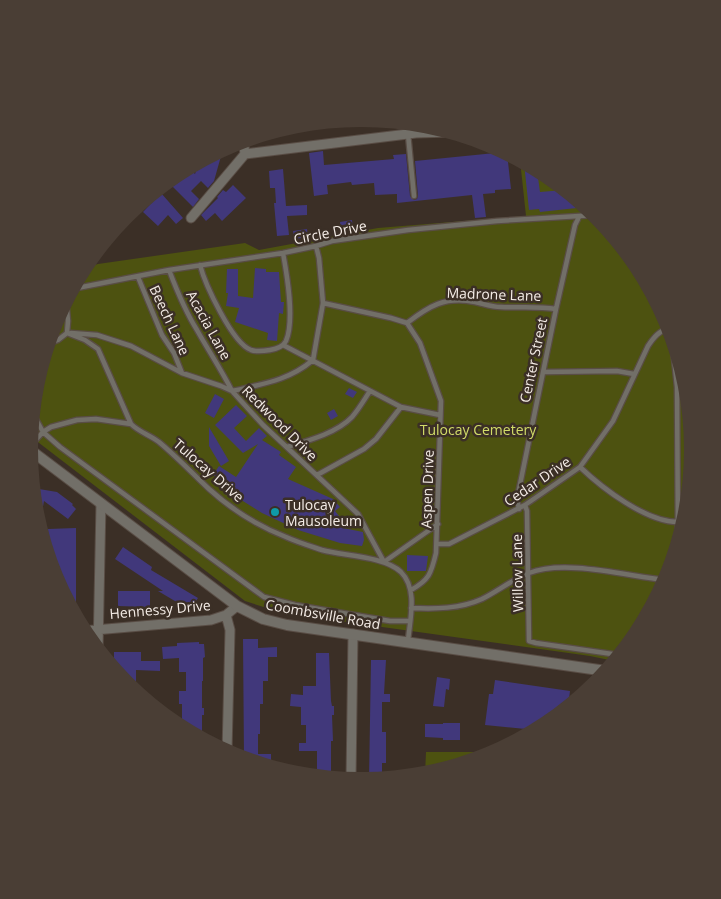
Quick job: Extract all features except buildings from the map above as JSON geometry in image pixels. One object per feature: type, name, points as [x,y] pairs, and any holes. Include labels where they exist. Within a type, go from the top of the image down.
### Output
[{"type":"street","points":[[192,218],[245,154],[425,133]]},
{"type":"street","points":[[244,148],[245,154]]},
{"type":"street","name":"Coombsville Road","points":[[38,455],[236,606],[263,619],[596,670]]},
{"type":"street","points":[[98,638],[101,503]]},
{"type":"street","name":"Hennessy Drive","points":[[93,630],[211,620],[226,615],[236,606]]},
{"type":"street","points":[[226,615],[230,630],[227,743]]},
{"type":"street","points":[[351,772],[352,634]]},
{"type":"lane","points":[[408,134],[414,196]]},
{"type":"lane","name":"Center Street","points":[[519,509],[517,499],[542,372],[575,225],[579,217]]},
{"type":"lane","name":"Circle Drive","points":[[81,287],[169,270],[283,253],[332,241],[408,230],[498,221],[584,217]]},
{"type":"lane","points":[[232,391],[280,380],[301,370],[313,360],[323,302],[316,246]]},
{"type":"lane","points":[[200,265],[214,301],[242,344],[251,350],[275,349],[286,341],[290,306],[283,253]]},
{"type":"lane","name":"Acacia Lane","points":[[169,270],[192,321],[232,391]]},
{"type":"lane","name":"Beech Lane","points":[[138,277],[162,335],[174,352],[182,373]]},
{"type":"lane","points":[[323,302],[406,323]]},
{"type":"lane","name":"Madrone Lane","points":[[406,323],[425,309],[444,302],[473,302],[490,306],[556,309]]},
{"type":"lane","points":[[57,340],[67,333],[67,315]]},
{"type":"lane","name":"Aspen Drive","points":[[406,323],[420,343],[441,401],[437,544],[429,576],[424,582],[411,590]]},
{"type":"lane","name":"Cedar Drive","points":[[437,544],[449,544],[519,509],[580,467],[613,421],[648,346],[661,331]]},
{"type":"lane","points":[[67,333],[85,340],[98,349],[130,424]]},
{"type":"lane","name":"Redwood Drive","points":[[67,333],[97,335],[131,346],[182,373],[232,391],[263,425],[358,514],[384,562]]},
{"type":"lane","points":[[283,345],[401,407],[440,415]]},
{"type":"lane","points":[[542,372],[617,371],[634,374]]},
{"type":"lane","points":[[677,385],[678,508]]},
{"type":"lane","points":[[287,448],[313,439],[342,425],[351,418],[370,391]]},
{"type":"lane","points":[[317,475],[364,449],[376,439],[401,407]]},
{"type":"lane","points":[[38,438],[43,432],[63,424],[86,419],[130,424]]},
{"type":"lane","points":[[38,424],[43,432],[60,447],[264,597],[295,605],[380,620],[410,621]]},
{"type":"lane","name":"Tulocay Drive","points":[[130,424],[157,440],[211,490],[251,519],[285,537],[321,549],[384,562],[402,573],[408,581],[411,590]]},
{"type":"lane","points":[[580,467],[618,498],[649,515],[666,521],[675,522]]},
{"type":"lane","name":"Willow Lane","points":[[525,505],[527,511],[529,573],[529,641],[610,654]]},
{"type":"lane","points":[[384,562],[438,524]]},
{"type":"lane","points":[[411,608],[464,606],[482,599],[529,573],[554,568],[608,571],[656,579]]},
{"type":"lane","points":[[407,642],[411,590]]},
{"type":"green space","name":"Tulocay Cemetery","points":[[521,169],[557,193],[589,221],[617,253],[640,288],[659,326],[672,366],[681,407],[684,450],[683,471],[681,492],[672,533],[659,573],[640,611],[617,646],[605,659],[303,616],[273,610],[245,601],[38,442],[40,407],[55,346],[71,307],[96,265],[245,243],[259,250],[378,228],[526,216]]},
{"type":"green space","points":[[426,752],[473,752],[444,761],[425,766]]},
{"type":"place","name":"Tulocay Mausoleum","points":[[275,512]]}]
